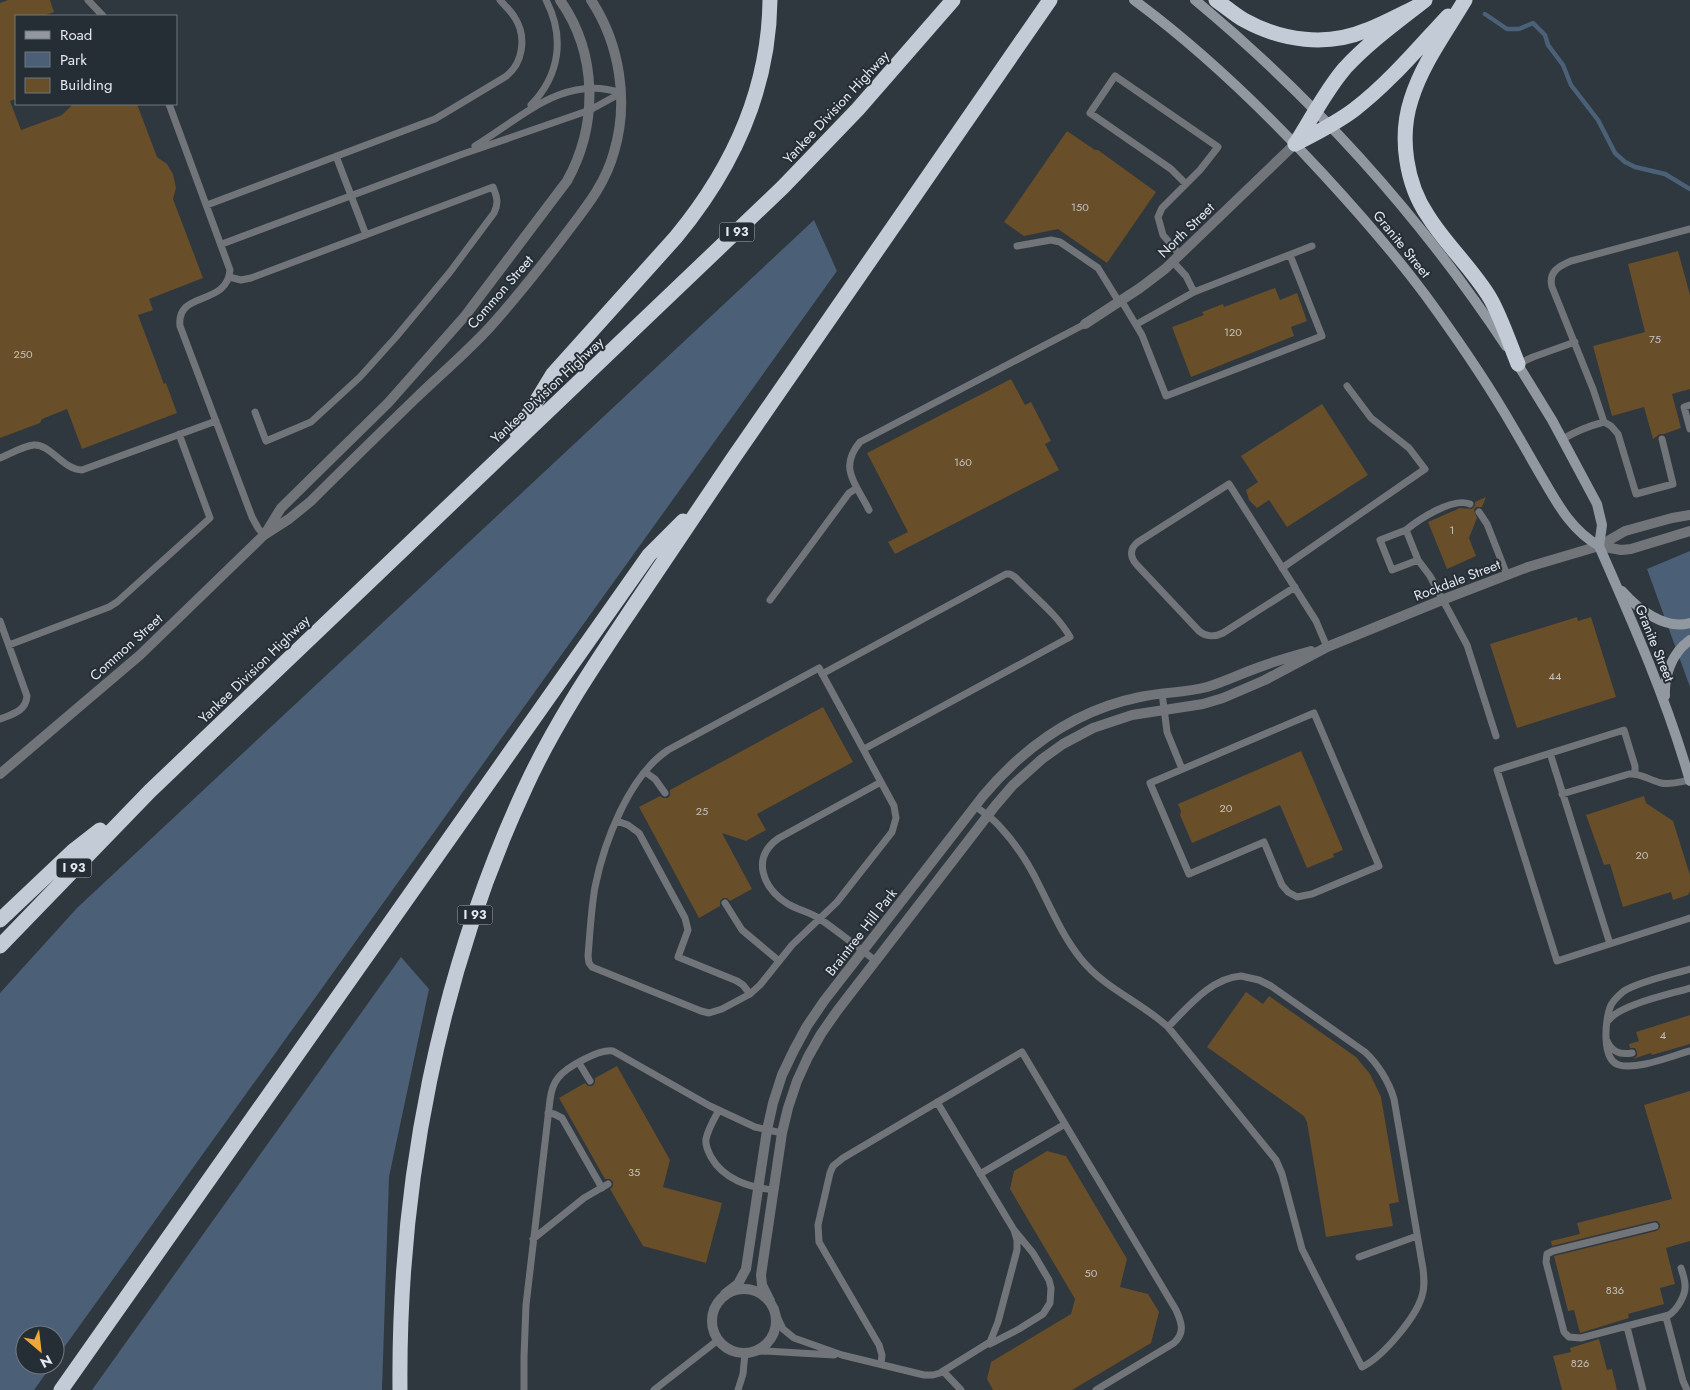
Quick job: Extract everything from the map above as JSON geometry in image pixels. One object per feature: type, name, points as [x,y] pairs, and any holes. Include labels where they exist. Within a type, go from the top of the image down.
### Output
[{"type":"highway","points":[[506,451],[553,374],[676,237],[718,179],[737,143],[753,103],[766,48],[770,0]]},
{"type":"highway","name":"Yankee Division Highway","points":[[150,790],[783,187],[858,109],[953,0]]},
{"type":"highway","name":"I 93","points":[[400,1390],[404,1265],[416,1154],[438,1043],[452,989],[478,909],[494,861],[516,808],[553,733],[582,683],[708,495],[1050,0]]},
{"type":"highway","points":[[1216,0],[1242,19],[1263,30],[1287,37],[1309,40],[1333,39],[1356,34],[1420,4]]},
{"type":"highway","points":[[1295,144],[1330,126],[1368,99],[1465,0]]},
{"type":"highway","points":[[1465,0],[1426,64],[1415,89],[1407,113],[1407,156],[1420,204],[1429,219],[1490,298],[1518,364]]},
{"type":"highway","points":[[1295,144],[1337,78],[1358,55],[1420,4]]},
{"type":"highway","points":[[61,1390],[649,555],[708,495]]},
{"type":"highway","points":[[0,920],[73,851],[150,790]]},
{"type":"highway","name":"I 93","points":[[0,946],[150,790]]},
{"type":"main road","name":"Granite Street","points":[[1134,0],[1210,61],[1256,104],[1360,214],[1425,295],[1457,340],[1503,410],[1567,519],[1582,535],[1599,546]]},
{"type":"main road","name":"Granite Street","points":[[1195,0],[1275,70],[1330,126],[1436,250],[1482,310],[1518,364],[1563,439],[1600,513],[1602,525],[1599,546],[1686,752],[1690,781]]},
{"type":"main road","points":[[1615,583],[1630,600],[1654,617],[1674,624],[1690,623]]},
{"type":"main road","points":[[1666,707],[1664,690],[1668,672],[1675,656],[1690,640]]},
{"type":"street","name":"Common Street","points":[[264,535],[281,508],[405,385],[483,294],[567,181],[578,160],[584,142],[590,110],[590,88],[581,39],[571,16],[560,0]]},
{"type":"street","name":"Common Street","points":[[0,774],[140,655],[264,535],[289,519],[311,501],[476,340],[524,288],[592,198],[606,175],[620,129],[621,93],[618,67],[603,20],[591,0]]},
{"type":"street","name":"North Street","points":[[1085,324],[1157,276],[1295,144]]},
{"type":"street","points":[[1599,546],[1615,535],[1625,531],[1690,515]]},
{"type":"street","points":[[1599,546],[1621,550],[1631,549],[1676,537],[1690,531]]},
{"type":"street","name":"Rockdale Street","points":[[1164,709],[1203,704],[1229,696],[1265,680],[1327,647],[1442,600],[1507,575],[1599,546]]},
{"type":"street","name":"Rockdale Street","points":[[1162,694],[1208,687],[1274,662],[1327,647]]},
{"type":"street","name":"Braintree Hill Park","points":[[718,1340],[712,1328],[712,1317],[717,1302],[738,1284],[746,1269],[767,1130],[782,1075],[800,1038],[815,1014],[975,806],[1002,774],[1033,746],[1077,718],[1107,706],[1139,697],[1162,694]]},
{"type":"street","name":"Braintree Hill Park","points":[[776,1312],[762,1285],[761,1275],[782,1134],[793,1093],[814,1045],[832,1017],[1004,794],[1022,776],[1068,741],[1093,728],[1121,718],[1164,709]]},
{"type":"street","points":[[725,1294],[735,1290],[751,1289],[762,1294],[770,1301]]},
{"type":"street","points":[[718,1340],[728,1349],[748,1353],[761,1348],[770,1341],[776,1323],[776,1312]]},
{"type":"lane","points":[[88,0],[102,15]]},
{"type":"lane","points":[[207,205],[444,115],[509,74],[519,60],[522,36],[514,16],[500,0]]},
{"type":"lane","points":[[523,113],[542,92],[552,75],[557,57],[556,30],[552,12],[546,0]]},
{"type":"lane","points":[[1186,184],[1171,169],[1090,113],[1115,76],[1218,146],[1200,170],[1186,184],[1162,208],[1158,217],[1163,235],[1194,292]]},
{"type":"lane","points":[[460,154],[523,113],[553,97],[600,87],[621,93]]},
{"type":"lane","points":[[222,244],[460,154],[590,110],[621,93]]},
{"type":"lane","points":[[169,105],[230,266],[229,277],[224,287],[218,292],[187,306],[182,312],[180,322],[252,517],[264,535]]},
{"type":"lane","points":[[336,156],[366,235]]},
{"type":"lane","points":[[229,277],[241,280],[251,278],[493,187],[496,195],[498,205],[494,213],[450,272],[372,364],[311,422],[266,441],[255,412]]},
{"type":"lane","points":[[1662,439],[1674,484],[1636,494],[1618,434],[1611,426],[1604,422],[1597,398],[1550,282],[1553,272],[1557,268],[1571,261],[1690,229]]},
{"type":"lane","points":[[1017,246],[1051,240],[1060,242],[1098,268],[1137,324],[1166,396],[1322,336],[1290,254]]},
{"type":"lane","points":[[1137,324],[1173,302],[1194,292],[1312,246]]},
{"type":"lane","points":[[869,510],[849,470],[849,462],[856,446],[864,439],[1085,324]]},
{"type":"lane","points":[[1518,364],[1533,356],[1575,342]]},
{"type":"lane","points":[[1282,568],[1425,469],[1409,448],[1371,418],[1347,386]]},
{"type":"lane","points":[[1690,405],[1684,407],[1690,429]]},
{"type":"lane","points":[[0,458],[29,446],[39,446],[72,468],[82,470],[216,421]]},
{"type":"lane","points":[[1563,439],[1586,427],[1604,422]]},
{"type":"lane","points":[[9,645],[109,607],[117,602],[210,518],[179,434]]},
{"type":"lane","points":[[1294,587],[1223,633],[1217,636],[1206,636],[1199,631],[1137,565],[1132,558],[1131,552],[1138,542],[1229,484],[1316,621],[1327,647]]},
{"type":"lane","points":[[770,600],[850,493],[857,488]]},
{"type":"lane","points":[[1418,560],[1392,570],[1380,540],[1406,530],[1432,513],[1459,502],[1470,504]]},
{"type":"lane","points":[[1479,512],[1487,524],[1507,575]]},
{"type":"lane","points":[[1406,530],[1418,560],[1430,576],[1469,650],[1496,736]]},
{"type":"lane","points":[[822,674],[1008,574],[1015,577],[1060,623],[1070,637],[864,750]]},
{"type":"lane","points":[[0,621],[24,686],[27,700],[19,712],[0,719]]},
{"type":"lane","points":[[819,668],[822,674],[895,810],[895,826],[892,832],[842,895],[806,931],[760,985],[750,994],[718,1011],[705,1012],[591,966],[588,956],[596,886],[603,855],[630,794],[645,772],[657,758],[668,750],[819,668]]},
{"type":"lane","points":[[1162,694],[1168,738],[1182,769]]},
{"type":"lane","points":[[1314,713],[1379,866],[1312,894],[1297,897],[1288,892],[1282,885],[1264,842],[1189,874],[1150,783],[1182,769],[1314,713]]},
{"type":"lane","points":[[1635,774],[1635,766],[1624,730],[1497,770],[1556,961],[1690,918]]},
{"type":"lane","points":[[1550,754],[1610,944]]},
{"type":"lane","points":[[645,772],[655,779],[665,793]]},
{"type":"lane","points":[[1562,794],[1625,775],[1635,774],[1663,783],[1673,784],[1690,781]]},
{"type":"lane","points":[[876,961],[820,918],[788,904],[776,894],[762,871],[764,855],[779,838],[881,782]]},
{"type":"lane","points":[[975,806],[1001,827],[1022,855],[1064,933],[1082,960],[1111,987],[1152,1013],[1168,1027],[1276,1160],[1282,1174],[1302,1249],[1362,1367],[1374,1359],[1401,1331],[1419,1303],[1423,1292],[1424,1280],[1418,1236],[1394,1099],[1387,1082],[1365,1052],[1271,986],[1248,977],[1235,977],[1216,984],[1168,1027]]},
{"type":"lane","points":[[617,821],[628,825],[639,834],[685,918],[688,930],[678,956],[740,982],[750,994]]},
{"type":"lane","points":[[725,903],[745,934],[779,961]]},
{"type":"lane","points":[[1690,969],[1634,986],[1624,991],[1611,1005],[1607,1024],[1608,1057],[1619,1066],[1640,1065],[1690,1050]]},
{"type":"lane","points":[[1607,1024],[1612,1016],[1626,1008],[1690,988]]},
{"type":"lane","points":[[1607,1041],[1611,1048],[1618,1053],[1632,1053]]},
{"type":"lane","points":[[524,1390],[525,1312],[533,1239],[548,1113],[554,1083],[561,1075],[603,1051],[613,1051],[719,1110],[755,1127],[782,1134]]},
{"type":"lane","points":[[881,1364],[882,1355],[879,1345],[819,1242],[818,1225],[831,1169],[839,1160],[1022,1052],[1176,1310],[1182,1326],[1181,1335],[1174,1343],[1096,1390]]},
{"type":"lane","points":[[580,1063],[590,1081]]},
{"type":"lane","points":[[776,1312],[780,1325],[790,1336],[842,1355],[924,1375],[933,1375],[1037,1319],[1046,1310],[1050,1303],[1051,1288],[1049,1280],[1033,1253],[1014,1230],[937,1102]]},
{"type":"lane","points":[[719,1110],[707,1135],[707,1148],[717,1166],[727,1176],[744,1184],[773,1190]]},
{"type":"lane","points":[[533,1239],[584,1198],[605,1186],[565,1122],[560,1116],[548,1113]]},
{"type":"lane","points":[[980,1174],[1065,1124]]},
{"type":"lane","points":[[1655,1226],[1547,1254],[1546,1258],[1563,1328],[1569,1337],[1581,1338],[1666,1317],[1675,1310],[1684,1292],[1685,1284],[1681,1268]]},
{"type":"lane","points":[[985,1346],[992,1339],[995,1331],[1017,1250],[1014,1230]]},
{"type":"lane","points":[[1359,1257],[1418,1236]]},
{"type":"lane","points":[[1666,1317],[1687,1390]]},
{"type":"lane","points":[[1627,1327],[1643,1390]]},
{"type":"lane","points":[[654,1390],[718,1340]]},
{"type":"lane","points":[[738,1390],[748,1353],[765,1351],[842,1355]]},
{"type":"lane","points":[[943,1371],[961,1390]]},
{"type":"green space","points":[[814,220],[837,271],[65,1346],[65,1325],[15,1325],[15,1375],[45,1375],[34,1390],[0,1390],[0,993],[77,908]]},
{"type":"green space","points":[[1690,551],[1690,687],[1647,569]]},
{"type":"green space","points":[[401,957],[429,989],[389,1177],[382,1390],[92,1390]]},
{"type":"building","points":[[8,0],[50,0],[54,12],[46,15],[15,15],[15,99],[10,101],[21,130],[62,115],[72,105],[137,105],[157,157],[167,164],[173,174],[176,188],[173,199],[203,278],[149,299],[153,310],[138,315],[177,413],[82,449],[67,409],[42,419],[40,423],[0,438],[0,3]]},
{"type":"building","points":[[1067,131],[1095,150],[1098,150],[1156,192],[1107,263],[1058,229],[1024,236],[1004,222]]},
{"type":"building","points":[[1678,251],[1690,295],[1690,389],[1672,394],[1681,428],[1660,434],[1653,439],[1644,407],[1612,416],[1593,346],[1645,332],[1628,264]]},
{"type":"building","points":[[1275,288],[1280,300],[1297,293],[1307,321],[1291,327],[1294,336],[1191,377],[1172,327],[1204,315],[1202,312],[1223,304],[1224,307]]},
{"type":"building","points":[[1011,379],[1025,405],[1031,402],[1051,441],[1045,444],[1059,470],[895,554],[888,542],[908,532],[867,453]]},
{"type":"building","points":[[1322,404],[1368,475],[1287,527],[1269,500],[1257,508],[1249,500],[1246,490],[1258,482],[1241,456]]},
{"type":"building","points":[[1486,497],[1482,507],[1476,507],[1474,510],[1477,518],[1469,538],[1476,556],[1447,569],[1428,522],[1460,508],[1472,509],[1475,502]]},
{"type":"building","points":[[1577,617],[1578,621],[1591,617],[1616,697],[1517,728],[1490,644]]},
{"type":"building","points":[[823,707],[853,762],[757,814],[766,830],[746,841],[722,833],[752,889],[730,901],[727,898],[723,898],[720,901],[720,906],[699,918],[639,807],[660,796],[668,798],[670,790]]},
{"type":"building","points":[[1301,751],[1343,850],[1333,854],[1334,857],[1307,868],[1280,805],[1192,843],[1180,815],[1181,811],[1178,804]]},
{"type":"building","points":[[1644,796],[1646,803],[1673,821],[1690,875],[1690,891],[1688,895],[1673,900],[1671,892],[1623,907],[1610,864],[1604,865],[1586,815]]},
{"type":"building","points":[[1246,992],[1263,1004],[1269,996],[1356,1057],[1370,1074],[1381,1097],[1399,1202],[1389,1204],[1393,1226],[1326,1237],[1307,1122],[1304,1116],[1207,1047]]},
{"type":"building","points":[[1690,1015],[1690,1044],[1633,1059],[1637,1056],[1637,1052],[1635,1048],[1630,1048],[1629,1044],[1639,1041],[1636,1032]]},
{"type":"building","points":[[617,1066],[670,1160],[663,1187],[722,1203],[706,1263],[643,1246],[610,1189],[613,1186],[613,1182],[610,1179],[605,1179],[559,1098],[585,1083],[588,1086],[592,1086],[595,1083],[595,1078]]},
{"type":"building","points":[[1690,1091],[1690,1241],[1666,1248],[1675,1284],[1660,1288],[1664,1304],[1628,1314],[1629,1318],[1580,1333],[1574,1310],[1568,1311],[1554,1256],[1656,1231],[1660,1228],[1660,1224],[1654,1221],[1552,1246],[1551,1241],[1580,1234],[1577,1223],[1672,1199],[1644,1105]]},
{"type":"building","points":[[1047,1151],[1066,1156],[1127,1259],[1120,1287],[1148,1294],[1159,1312],[1151,1343],[1072,1390],[993,1390],[987,1379],[991,1362],[1071,1314],[1075,1299],[1010,1189],[1014,1171]]},
{"type":"building","points":[[1599,1339],[1607,1370],[1612,1369],[1617,1390],[1562,1390],[1553,1356],[1571,1352],[1570,1348]]},
{"type":"waterway","points":[[1485,14],[1507,29],[1519,29],[1533,23],[1545,35],[1548,45],[1563,65],[1571,85],[1598,120],[1615,153],[1625,162],[1635,167],[1665,174],[1690,189]]}]
